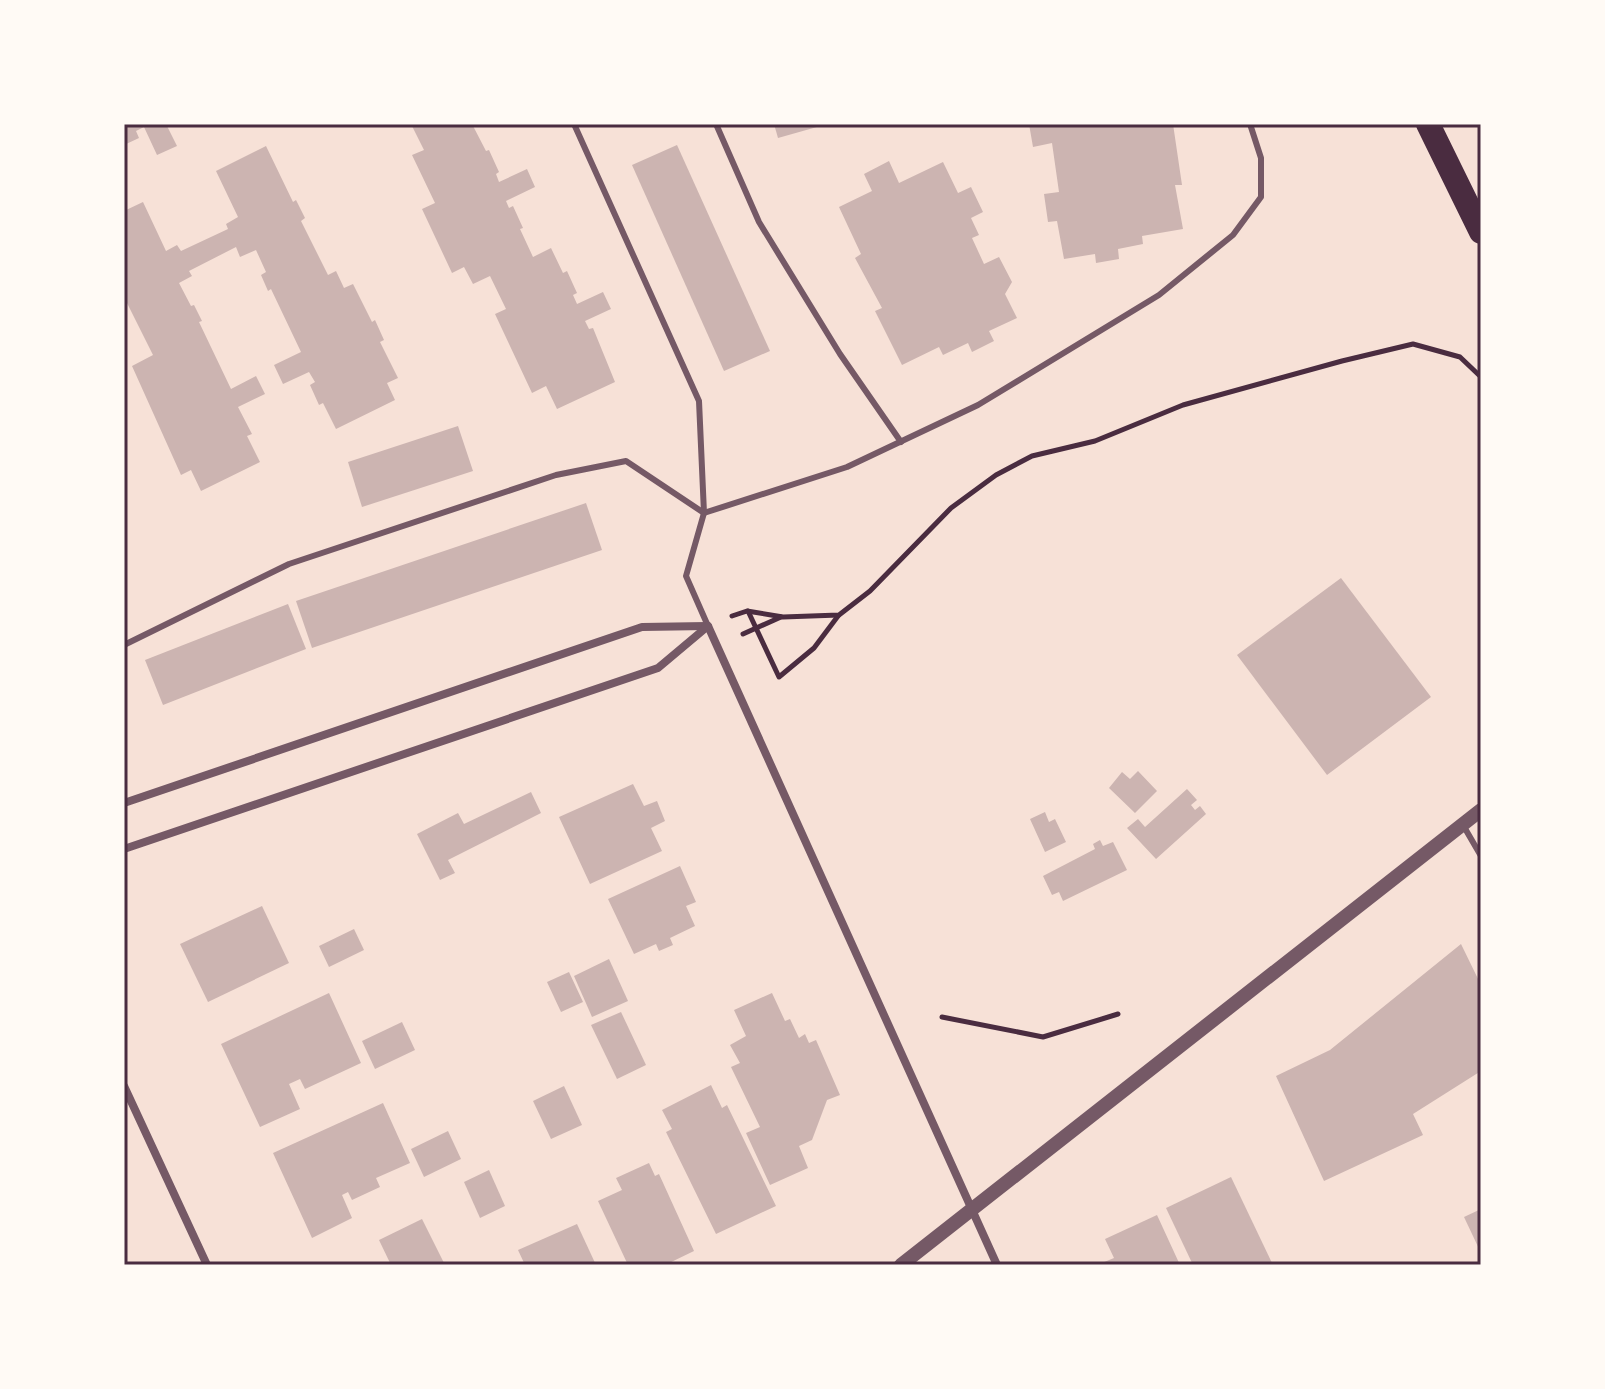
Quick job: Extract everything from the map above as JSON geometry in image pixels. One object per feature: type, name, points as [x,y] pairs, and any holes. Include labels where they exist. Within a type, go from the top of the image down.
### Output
[{"type":"highway","points":[[1428,124],[1481,232]]},
{"type":"street","points":[[124,803],[642,627],[708,626]]},
{"type":"street","points":[[124,849],[658,668],[708,626]]},
{"type":"street","points":[[708,626],[997,1265]]},
{"type":"street","points":[[901,1265],[1481,810]]},
{"type":"street","points":[[124,1086],[207,1265]]},
{"type":"lane","points":[[574,124],[699,401],[704,513],[686,576],[708,626]]},
{"type":"lane","points":[[716,124],[759,222],[840,354],[901,442]]},
{"type":"lane","points":[[704,513],[847,467],[901,442],[978,405],[1159,295],[1233,235],[1261,197],[1261,158],[1250,124]]},
{"type":"lane","points":[[124,645],[289,564],[556,475],[626,461],[704,513]]},
{"type":"lane","points":[[1463,824],[1481,856]]},
{"type":"path","points":[[839,615],[783,617],[747,611],[779,677],[814,648],[839,615],[870,591],[951,508],[996,475],[1032,456],[1095,441],[1183,405],[1413,344],[1460,357],[1481,377]]},
{"type":"path","points":[[756,629],[783,617]]},
{"type":"path","points":[[942,1017],[1043,1037],[1118,1014]]},
{"type":"building","points":[[124,124],[166,124],[177,146],[157,155],[144,127],[136,131],[139,138],[124,145]]},
{"type":"building","points":[[411,124],[472,124],[486,151],[489,150],[499,172],[496,174],[499,182],[527,169],[535,187],[506,201],[509,208],[513,206],[533,257],[551,248],[563,273],[567,271],[577,293],[573,295],[577,304],[603,292],[611,309],[585,321],[589,329],[593,328],[615,382],[557,409],[546,386],[532,393],[495,314],[506,309],[490,276],[473,284],[464,267],[452,273],[422,209],[435,203],[412,155],[424,150]]},
{"type":"building","points":[[774,124],[824,124],[824,125],[778,138]]},
{"type":"building","points":[[1029,124],[1173,124],[1182,185],[1175,185],[1183,229],[1142,236],[1143,244],[1118,249],[1119,259],[1096,263],[1095,254],[1064,259],[1057,221],[1048,222],[1044,194],[1059,192],[1052,143],[1033,147]]},
{"type":"building","points":[[677,145],[770,351],[724,371],[632,165]]},
{"type":"building","points":[[266,146],[293,202],[296,200],[305,218],[301,221],[328,275],[336,271],[344,288],[353,284],[372,322],[375,320],[384,340],[380,342],[398,378],[387,383],[395,400],[336,429],[323,403],[319,405],[310,385],[315,382],[309,372],[283,384],[274,365],[301,352],[271,289],[268,291],[261,275],[266,272],[256,250],[240,257],[236,247],[189,271],[192,276],[179,283],[202,321],[199,322],[231,389],[256,376],[265,394],[238,407],[252,434],[247,436],[260,462],[201,491],[191,470],[181,475],[132,366],[153,355],[124,297],[124,211],[143,202],[166,251],[177,245],[181,251],[228,229],[226,224],[238,217],[216,171]]},
{"type":"building","points":[[889,161],[899,183],[943,162],[958,193],[971,187],[983,212],[971,218],[979,235],[972,238],[984,264],[999,257],[1012,282],[1005,294],[1017,318],[989,331],[994,341],[972,352],[968,343],[943,355],[939,347],[902,365],[875,311],[882,308],[855,258],[861,254],[839,207],[872,191],[864,174]]},
{"type":"building","points":[[458,426],[473,471],[362,507],[348,462]]},
{"type":"building","points":[[586,503],[602,550],[312,648],[296,601]]},
{"type":"building","points":[[1341,578],[1431,697],[1327,775],[1237,655]]},
{"type":"building","points":[[288,604],[306,649],[163,705],[145,660]]},
{"type":"building","points":[[1138,771],[1157,791],[1135,813],[1109,788],[1122,772],[1130,779]]},
{"type":"building","points":[[633,784],[644,806],[657,801],[665,821],[651,828],[662,851],[590,884],[559,817]]},
{"type":"building","points":[[1187,789],[1197,800],[1191,805],[1195,810],[1200,806],[1206,814],[1156,859],[1127,828],[1138,819],[1145,827]]},
{"type":"building","points":[[531,792],[541,813],[448,860],[455,873],[440,880],[417,834],[458,813],[464,824]]},
{"type":"building","points":[[1045,812],[1049,822],[1055,819],[1066,842],[1045,852],[1030,819]]},
{"type":"building","points":[[1100,840],[1103,846],[1113,842],[1127,870],[1063,901],[1059,892],[1052,895],[1043,876],[1095,849],[1093,844]]},
{"type":"building","points":[[680,866],[696,902],[686,906],[695,926],[670,938],[673,945],[659,951],[656,944],[634,954],[608,899]]},
{"type":"building","points":[[262,906],[289,963],[208,1002],[180,944]]},
{"type":"building","points":[[354,929],[364,950],[329,967],[319,946]]},
{"type":"building","points":[[1461,944],[1481,985],[1481,1071],[1413,1114],[1423,1135],[1324,1181],[1276,1076],[1330,1050]]},
{"type":"building","points":[[609,959],[628,1001],[592,1017],[574,976]]},
{"type":"building","points":[[569,972],[583,1002],[561,1012],[547,982]]},
{"type":"building","points":[[329,993],[361,1063],[305,1089],[300,1079],[289,1084],[300,1109],[260,1127],[221,1044]]},
{"type":"building","points":[[772,993],[785,1021],[790,1019],[799,1038],[805,1034],[809,1043],[816,1040],[840,1095],[827,1100],[812,1140],[799,1146],[808,1168],[770,1185],[746,1133],[760,1127],[731,1067],[740,1063],[730,1045],[746,1036],[734,1010]]},
{"type":"building","points":[[621,1012],[646,1065],[617,1079],[591,1025]]},
{"type":"building","points":[[402,1022],[415,1050],[375,1069],[362,1041]]},
{"type":"building","points":[[711,1085],[722,1108],[727,1105],[776,1206],[716,1234],[666,1132],[672,1129],[662,1110]]},
{"type":"building","points":[[564,1086],[582,1125],[551,1139],[533,1101]]},
{"type":"building","points":[[383,1103],[410,1163],[376,1178],[380,1187],[352,1200],[348,1192],[342,1195],[352,1218],[312,1238],[273,1153]]},
{"type":"building","points":[[448,1131],[461,1159],[424,1177],[411,1149]]},
{"type":"building","points":[[649,1163],[655,1176],[659,1174],[694,1251],[665,1265],[628,1265],[598,1201],[622,1190],[616,1178]]},
{"type":"building","points":[[489,1170],[505,1206],[480,1218],[464,1182]]},
{"type":"building","points":[[1231,1177],[1273,1265],[1193,1265],[1166,1208]]},
{"type":"building","points":[[1481,1209],[1481,1253],[1464,1217]]},
{"type":"building","points":[[1157,1215],[1180,1265],[1097,1265],[1114,1258],[1105,1239]]},
{"type":"building","points":[[422,1219],[445,1265],[391,1265],[379,1240]]},
{"type":"building","points":[[577,1224],[596,1265],[525,1265],[518,1250]]}]
